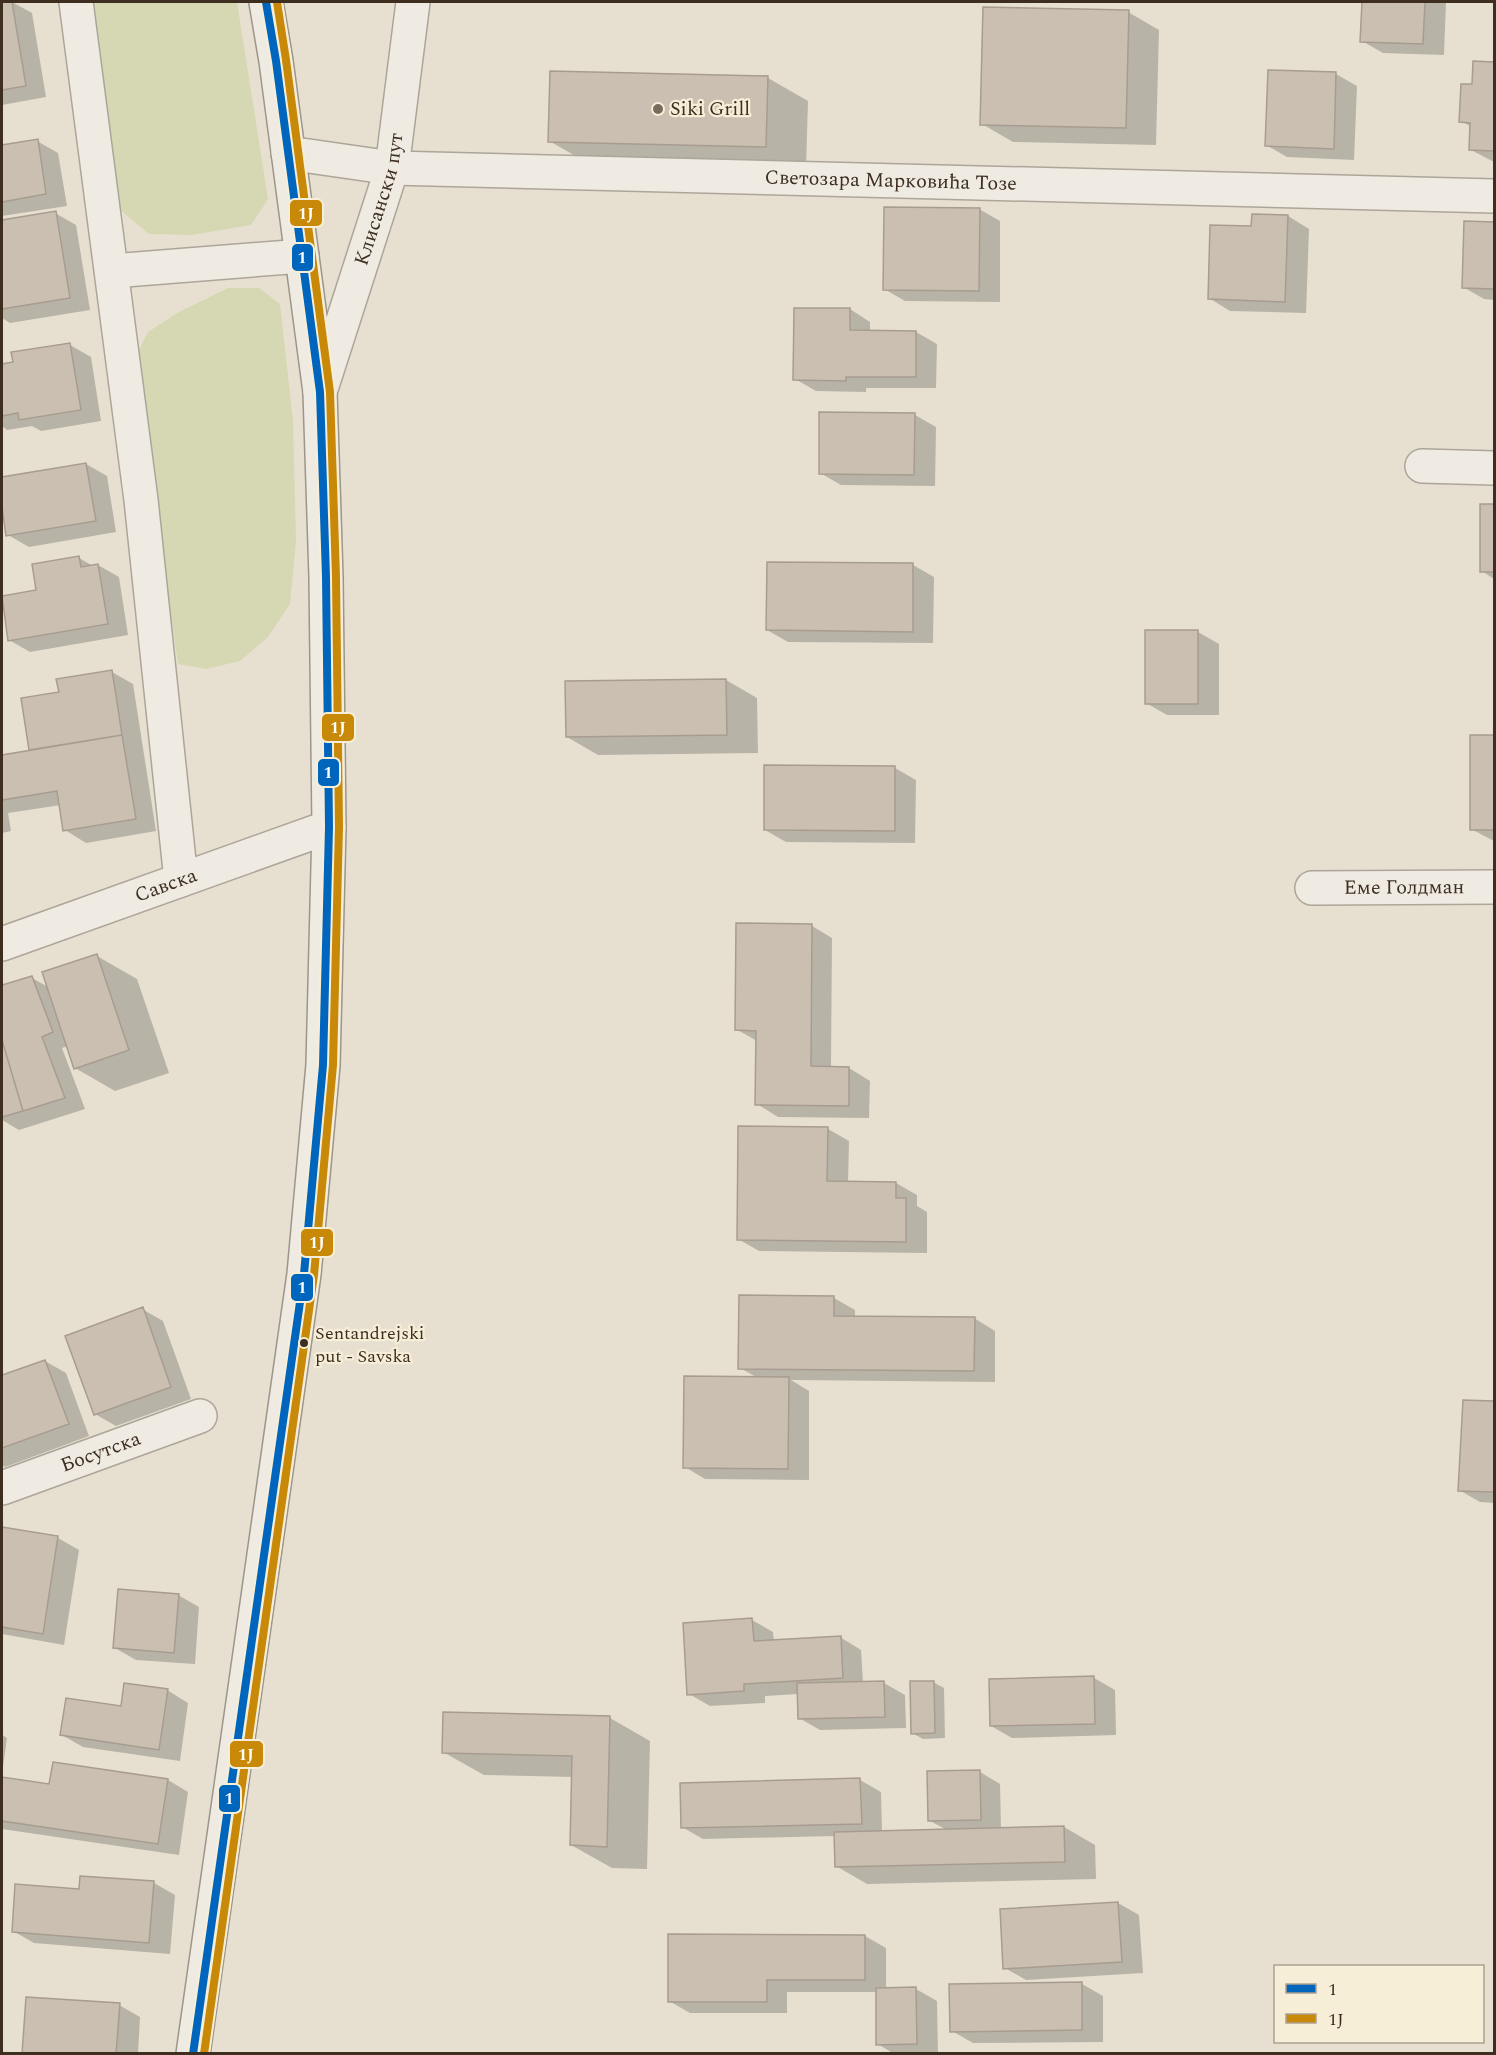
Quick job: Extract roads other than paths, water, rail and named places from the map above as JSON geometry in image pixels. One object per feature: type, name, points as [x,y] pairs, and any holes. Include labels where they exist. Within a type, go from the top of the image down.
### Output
[{"type":"street","points":[[76,2],[141,500],[181,879]]},
{"type":"street","points":[[193,2054],[304,1274],[323,1065],[329,826],[326,566],[320,392],[266,2]]},
{"type":"street","name":"Клисански пут","points":[[320,392],[392,168],[413,2]]},
{"type":"street","name":"Светозара Марковића Тозе","points":[[288,153],[392,168],[1494,196]]},
{"type":"street","points":[[112,271],[302,256]]},
{"type":"street","points":[[1422,466],[1494,468]]},
{"type":"street","name":"Савска","points":[[2,944],[329,826]]},
{"type":"street","name":"Еме Голдман","points":[[1312,888],[1494,887]]},
{"type":"street","name":"Босутска","points":[[2,1488],[200,1416]]},
{"type":"place","name":"Siki Grill","points":[[658,109]]},
{"type":"place","name":"Sentandrejski put - Savska","points":[[304,1343]]}]
